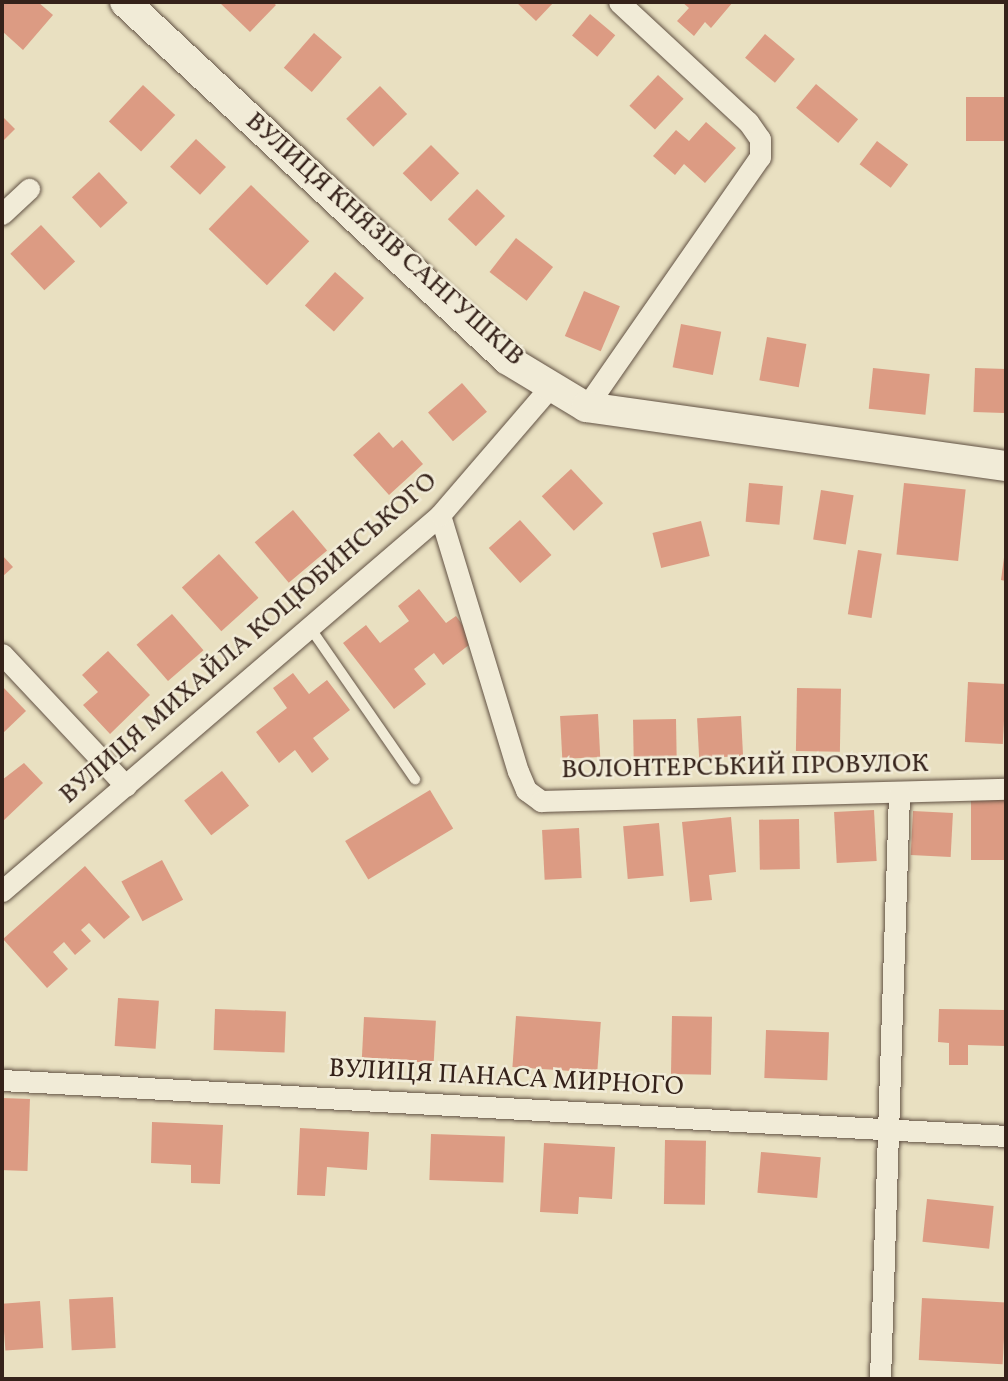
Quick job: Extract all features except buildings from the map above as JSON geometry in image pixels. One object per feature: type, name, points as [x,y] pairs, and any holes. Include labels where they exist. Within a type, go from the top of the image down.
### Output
[{"type":"main road","name":"ВУЛИЦЯ КНЯЗІВ САНГУШКІВ","points":[[125,2],[508,360],[586,407],[1006,466]]},
{"type":"street","points":[[586,407],[760,157],[760,139],[748,122],[619,2]]},
{"type":"street","points":[[2,214],[29,189]]},
{"type":"street","name":"ВУЛИЦЯ МИХАЙЛА КОЦЮБИНСЬКОГО","points":[[2,891],[311,629],[440,515],[551,386]]},
{"type":"street","name":"ВОЛОНТЕРСЬКИЙ ПРОВУЛОК","points":[[440,515],[518,771],[526,790],[541,801],[1006,789]]},
{"type":"street","points":[[2,654],[126,786]]},
{"type":"street","points":[[880,1379],[891,1127],[899,793]]},
{"type":"street","name":"ВУЛИЦЯ ПАНАСА МИРНОГО","points":[[2,1080],[891,1127],[1006,1136]]},
{"type":"lane","points":[[311,629],[415,779]]}]
